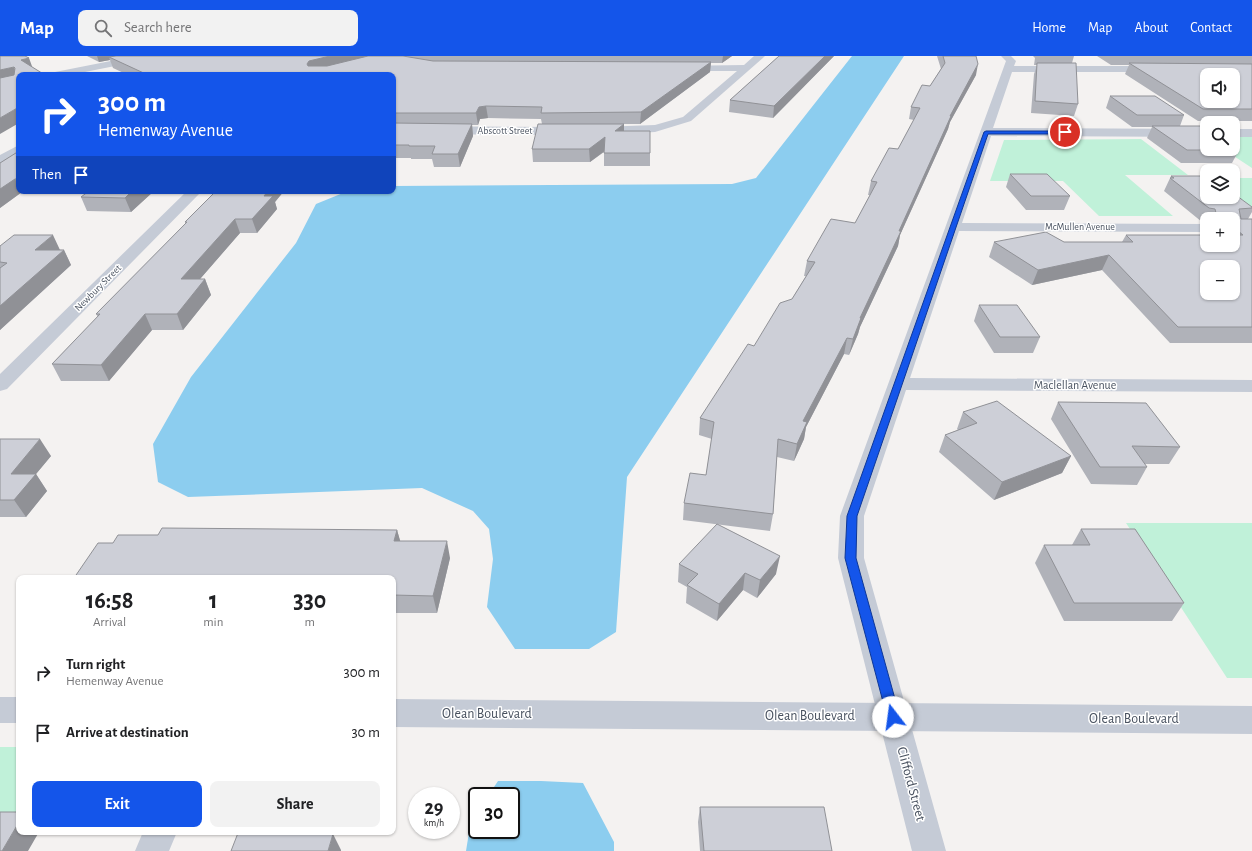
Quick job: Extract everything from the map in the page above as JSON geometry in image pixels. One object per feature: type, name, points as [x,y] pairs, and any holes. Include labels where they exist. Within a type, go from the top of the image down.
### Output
[{"type":"street","points":[[87,72],[150,56]]},
{"type":"street","name":"Abscott Street","points":[[396,130],[586,131],[653,129],[673,125],[687,118],[760,56]]},
{"type":"street","points":[[1007,63],[1166,70]]},
{"type":"street","name":"Clifford Street","points":[[929,851],[851,558],[852,516],[986,132],[1007,63]]},
{"type":"street","points":[[669,68],[747,68]]},
{"type":"street","points":[[986,132],[1200,133]]},
{"type":"street","points":[[1240,133],[1252,133]]},
{"type":"street","points":[[0,161],[16,151]]},
{"type":"street","name":"Newbury Street","points":[[0,385],[192,194]]},
{"type":"street","name":"McMullen Avenue","points":[[953,227],[1200,228]]},
{"type":"street","name":"Maclellan Avenue","points":[[898,384],[1252,386]]},
{"type":"street","points":[[0,710],[16,710]]},
{"type":"street","name":"Olean Boulevard","points":[[396,713],[1252,720]]},
{"type":"street","points":[[152,851],[159,835]]},
{"type":"green space","points":[[1240,137],[1252,137],[1252,168],[1234,156],[1240,156]]},
{"type":"green space","points":[[1141,139],[1188,175],[1125,175],[1173,216],[1099,216],[1063,181],[990,181],[1004,140]]},
{"type":"green space","points":[[1240,178],[1252,178],[1252,212],[1240,204]]},
{"type":"green space","points":[[1126,523],[1252,523],[1252,678],[1227,678]]},
{"type":"green space","points":[[0,747],[16,747],[16,814],[0,814]]},
{"type":"water","points":[[852,56],[904,56],[627,477],[616,632],[589,649],[515,649],[487,607],[493,559],[489,529],[473,511],[422,488],[188,497],[158,482],[153,444],[191,377],[296,243],[316,204],[341,194],[396,194],[396,186],[732,184],[756,178]]},
{"type":"water","points":[[498,781],[583,783],[614,842],[614,851],[466,851],[468,839],[520,839],[520,787],[494,787]]},
{"type":"building","points":[[0,56],[25,56],[29,58],[21,60],[40,72],[16,72],[16,109],[0,118],[0,78],[14,75],[15,68],[0,70]]},
{"type":"building","points":[[330,56],[309,61],[307,64],[308,66],[327,66],[368,56],[403,56],[433,61],[711,62],[641,112],[541,113],[542,107],[486,106],[479,107],[476,113],[396,113],[396,72],[142,72],[109,57]]},
{"type":"building","points":[[779,56],[825,56],[774,106],[730,100]]},
{"type":"building","points":[[943,56],[976,56],[978,64],[950,116],[899,231],[901,231],[860,318],[853,339],[847,338],[803,421],[807,422],[797,444],[778,439],[773,514],[684,503],[690,473],[706,475],[714,422],[700,418],[748,344],[754,346],[780,303],[792,299],[815,262],[807,261],[831,219],[855,223],[877,182],[871,181],[889,148],[898,149],[920,108],[911,107],[922,85],[930,86],[945,63]]},
{"type":"building","points":[[1037,63],[1076,63],[1078,104],[1035,101]]},
{"type":"building","points":[[1129,63],[1252,64],[1252,109],[1201,108],[1240,108],[1240,68],[1200,68],[1200,107]]},
{"type":"building","points":[[1110,96],[1155,96],[1184,115],[1137,115]]},
{"type":"building","points":[[396,123],[472,124],[458,154],[432,154],[435,146],[396,145]]},
{"type":"building","points":[[538,124],[624,124],[615,131],[650,131],[650,153],[604,153],[605,137],[589,149],[532,149]]},
{"type":"building","points":[[1152,126],[1200,126],[1200,150],[1187,150]]},
{"type":"building","points":[[16,153],[16,179],[0,189],[0,163]]},
{"type":"building","points":[[1010,174],[1047,174],[1070,196],[1031,196]]},
{"type":"building","points":[[1171,176],[1200,176],[1200,201],[1170,178],[1174,178]]},
{"type":"building","points":[[85,194],[129,194],[125,198],[81,197]]},
{"type":"building","points":[[213,194],[266,194],[264,196],[273,196],[252,219],[235,219],[181,279],[205,279],[177,314],[145,314],[101,365],[52,364],[100,314],[96,314],[187,222],[185,222]]},
{"type":"building","points":[[1240,198],[1252,207],[1239,209],[1240,212],[1216,212],[1215,209],[1209,208],[1204,204],[1240,204]]},
{"type":"building","points":[[1240,214],[1241,219],[1252,219],[1252,327],[1178,327],[1109,255],[1038,270],[994,242],[1046,232],[1064,242],[1133,242],[1126,235],[1200,235],[1200,252],[1240,252],[1240,235],[1243,235],[1240,233]]},
{"type":"building","points":[[14,235],[53,235],[35,250],[64,250],[0,306],[0,268],[7,263],[0,262],[0,246]]},
{"type":"building","points":[[979,305],[1017,305],[1040,337],[1000,337]]},
{"type":"building","points":[[997,401],[1071,456],[1002,482],[945,435],[977,423],[963,412]]},
{"type":"building","points":[[1058,402],[1146,403],[1180,447],[1132,446],[1147,467],[1100,467]]},
{"type":"building","points":[[0,439],[40,439],[11,474],[36,474],[14,500],[0,500]]},
{"type":"building","points":[[717,524],[780,556],[760,580],[745,573],[719,604],[687,585],[698,574],[679,564]]},
{"type":"building","points":[[162,528],[397,530],[394,541],[447,541],[433,596],[396,595],[396,575],[76,575],[98,543],[113,543],[118,535],[158,535]]},
{"type":"building","points":[[1081,529],[1135,529],[1184,603],[1074,603],[1044,545],[1090,545]]},
{"type":"building","points":[[700,807],[824,807],[832,851],[704,851]]},
{"type":"building","points":[[0,812],[16,812],[16,827],[2,851],[0,851]]},
{"type":"building","points":[[237,835],[333,835],[328,851],[231,851]]},
{"type":"route","points":[[893,717],[851,558],[852,516],[986,132],[1065,132]]}]
